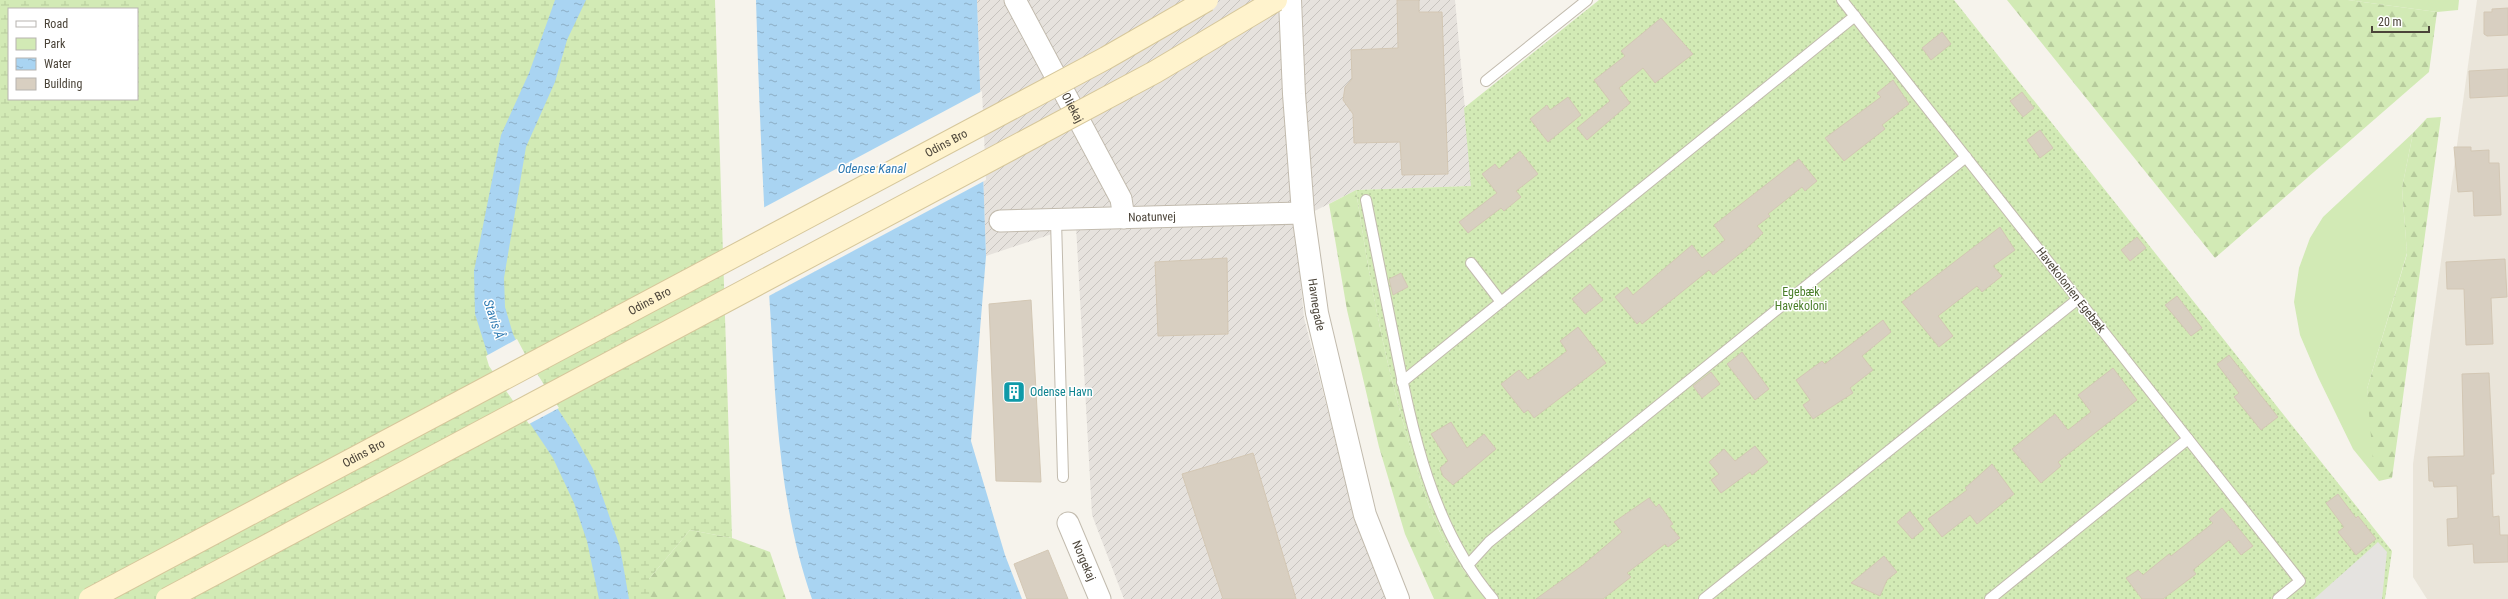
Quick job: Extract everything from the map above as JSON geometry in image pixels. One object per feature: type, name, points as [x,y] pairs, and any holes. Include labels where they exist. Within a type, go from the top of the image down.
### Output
[{"type":"main road","name":"Odins Bro","points":[[90,599],[1106,58],[1207,0]]},
{"type":"main road","points":[[167,599],[1155,72],[1276,0]]},
{"type":"street","name":"Oliekaj","points":[[1015,0],[1121,199],[1124,218]]},
{"type":"street","name":"Havnegade","points":[[1290,0],[1294,94],[1303,213],[1317,313],[1365,515],[1398,599]]},
{"type":"street","name":"Noatunvej","points":[[1000,221],[1303,213]]},
{"type":"street","name":"Norgekaj","points":[[1068,523],[1100,599]]},
{"type":"lane","points":[[1486,81],[1587,0]]},
{"type":"lane","name":"Havekolonien Egebæk","points":[[1842,0],[2300,581],[2278,599]]},
{"type":"lane","points":[[1402,382],[1855,16]]},
{"type":"lane","points":[[1468,565],[1489,542],[1966,157]]},
{"type":"lane","points":[[1366,200],[1402,382],[1428,480],[1447,526],[1468,565],[1493,599]]},
{"type":"lane","points":[[1056,220],[1062,477]]},
{"type":"lane","points":[[1471,263],[1501,302]]},
{"type":"lane","points":[[1704,599],[2078,299]]},
{"type":"lane","points":[[1990,599],[2188,439]]},
{"type":"shaded area","points":[[977,0],[1455,0],[1472,186],[1356,190],[1295,221],[1304,318],[1358,528],[1391,599],[1124,599],[1092,515],[1076,226],[986,256]]},
{"type":"shaded area","points":[[2477,0],[2508,0],[2508,599],[2427,599],[2413,577],[2413,464]]},
{"type":"shaded area","points":[[2378,542],[2387,552],[2382,599],[2314,599]]},
{"type":"green space","points":[[0,0],[715,0],[732,538],[690,530],[649,579],[649,599],[0,599]]},
{"type":"green space","name":"Egebæk Havekoloni","points":[[1599,0],[1954,0],[2392,551],[2385,599],[1487,599],[1462,568],[1446,543],[1432,514],[1421,483],[1402,420],[1386,355],[1366,256],[1356,190],[1471,186],[1464,108]]},
{"type":"green space","points":[[2007,0],[2348,0],[2437,12],[2429,72],[2215,258]]},
{"type":"green space","points":[[2348,0],[2459,0],[2458,10],[2437,12]]},
{"type":"green space","points":[[2441,117],[2392,478],[2379,481],[2373,461],[2367,389],[2407,254],[2402,188],[2413,133],[2427,118]]},
{"type":"green space","points":[[2413,133],[2402,188],[2407,253],[2367,389],[2379,481],[2353,449],[2318,377],[2300,335],[2294,302],[2299,268],[2310,238],[2323,217]]},
{"type":"green space","points":[[1356,190],[1372,289],[1386,355],[1402,420],[1421,483],[1432,514],[1446,543],[1462,568],[1487,599],[1434,599],[1405,534],[1379,447],[1347,310],[1329,204]]},
{"type":"green space","points":[[690,530],[732,538],[770,552],[786,599],[649,599],[649,579]]},
{"type":"water","name":"Stavis Å","points":[[555,0],[586,0],[567,40],[555,82],[526,147],[504,278],[505,307],[513,334],[525,359],[571,429],[593,469],[620,547],[629,599],[599,599],[587,541],[574,503],[553,458],[491,365],[475,314],[474,271],[501,135],[529,73]]},
{"type":"water","name":"Odense Kanal","points":[[756,0],[977,0],[986,256],[971,441],[1005,555],[1022,599],[812,599],[793,532],[778,428],[764,202]]},
{"type":"pier","points":[[982,91],[986,180],[767,297],[761,209]]},
{"type":"pier","points":[[517,339],[527,358],[559,408],[529,424],[489,366],[486,356]]},
{"type":"building","points":[[1397,0],[1419,0],[1419,12],[1442,12],[1448,174],[1402,175],[1400,142],[1354,143],[1353,114],[1343,100],[1345,87],[1352,79],[1351,50],[1398,48]]},
{"type":"building","points":[[2508,8],[2508,35],[2487,36],[2484,34],[2484,12],[2492,12],[2492,9]]},
{"type":"building","points":[[1661,18],[1693,54],[1655,83],[1643,68],[1619,88],[1630,103],[1587,140],[1577,128],[1610,101],[1594,80],[1625,56],[1621,51]]},
{"type":"building","points":[[1942,32],[1951,44],[1931,60],[1922,48]]},
{"type":"building","points":[[2508,69],[2508,96],[2470,98],[2469,71]]},
{"type":"building","points":[[1893,80],[1909,104],[1882,125],[1885,129],[1844,161],[1825,138],[1881,97],[1877,93]]},
{"type":"building","points":[[2022,92],[2034,108],[2023,117],[2010,101]]},
{"type":"building","points":[[1568,97],[1581,115],[1548,142],[1530,119],[1547,105],[1550,110]]},
{"type":"building","points":[[2040,130],[2053,148],[2040,158],[2027,140]]},
{"type":"building","points":[[2454,147],[2471,147],[2471,151],[2489,150],[2489,163],[2499,163],[2501,215],[2474,216],[2473,191],[2458,192]]},
{"type":"building","points":[[1520,151],[1538,174],[1516,191],[1521,197],[1504,211],[1501,208],[1468,233],[1459,222],[1497,193],[1482,174],[1495,164],[1499,169]]},
{"type":"building","points":[[1799,159],[1817,181],[1805,191],[1802,187],[1768,214],[1770,216],[1757,226],[1763,233],[1747,248],[1713,275],[1709,270],[1642,324],[1640,321],[1637,324],[1615,297],[1627,287],[1633,295],[1692,245],[1702,258],[1725,240],[1714,225]]},
{"type":"building","points":[[2000,227],[2015,250],[1993,266],[2002,276],[1982,292],[1977,286],[1938,316],[1953,336],[1939,347],[1902,302]]},
{"type":"building","points":[[2137,237],[2146,248],[2130,261],[2121,250]]},
{"type":"building","points":[[1227,258],[1228,334],[1158,336],[1155,262]]},
{"type":"building","points":[[2505,259],[2507,297],[2491,298],[2493,344],[2466,345],[2464,289],[2447,289],[2446,262]]},
{"type":"building","points":[[1401,273],[1408,287],[1393,295],[1389,279]]},
{"type":"building","points":[[1590,284],[1603,300],[1585,314],[1572,299]]},
{"type":"building","points":[[2177,296],[2202,328],[2191,336],[2165,305]]},
{"type":"building","name":"Odense Havn","points":[[1031,300],[1041,482],[996,481],[989,304]]},
{"type":"building","points":[[1883,320],[1891,332],[1862,356],[1873,370],[1850,388],[1853,393],[1813,419],[1803,405],[1810,400],[1796,380],[1822,361],[1825,364]]},
{"type":"building","points":[[1578,327],[1606,363],[1534,418],[1528,410],[1524,413],[1501,384],[1519,370],[1528,380],[1567,351],[1560,341]]},
{"type":"building","points":[[1742,352],[1769,389],[1755,400],[1727,364]]},
{"type":"building","points":[[2229,355],[2278,417],[2261,430],[2234,397],[2239,393],[2217,364]]},
{"type":"building","points":[[2113,368],[2137,400],[2058,462],[2061,466],[2041,483],[2012,449],[2055,414],[2068,430],[2091,412],[2078,395]]},
{"type":"building","points":[[1711,372],[1720,384],[1702,398],[1693,386]]},
{"type":"building","points":[[2489,373],[2494,474],[2491,474],[2493,517],[2499,516],[2500,535],[2508,535],[2508,562],[2474,563],[2473,544],[2448,546],[2447,519],[2458,518],[2457,486],[2434,487],[2433,481],[2429,481],[2428,457],[2464,456],[2462,374]]},
{"type":"building","points":[[1451,422],[1467,448],[1484,434],[1496,449],[1453,485],[1443,476],[1440,468],[1448,461],[1431,434]]},
{"type":"building","points":[[1755,446],[1768,462],[1752,475],[1750,472],[1721,493],[1711,480],[1719,474],[1709,462],[1724,449],[1735,461]]},
{"type":"building","points":[[1253,453],[1296,599],[1223,599],[1182,474]]},
{"type":"building","points":[[1992,464],[2014,494],[1977,524],[1970,515],[1942,537],[1928,519],[1967,490],[1965,488]]},
{"type":"building","points":[[2338,494],[2356,518],[2358,516],[2376,539],[2356,555],[2338,532],[2344,527],[2326,503]]},
{"type":"building","points":[[1649,498],[1656,507],[1659,504],[1673,524],[1670,526],[1680,538],[1668,547],[1665,544],[1627,573],[1631,577],[1603,599],[1536,599],[1583,565],[1622,532],[1614,522]]},
{"type":"building","points":[[2222,508],[2253,546],[2241,555],[2229,540],[2193,570],[2196,574],[2163,599],[2142,599],[2126,578],[2138,570],[2143,575],[2169,554],[2171,556],[2213,523],[2209,519]]},
{"type":"building","points":[[1910,511],[1924,529],[1912,539],[1897,522]]},
{"type":"building","points":[[1048,550],[1068,599],[1027,599],[1014,564]]},
{"type":"building","points":[[1884,556],[1897,572],[1887,580],[1880,596],[1851,583]]},
{"type":"place","name":"Odense Havn","points":[[1014,392]]}]
